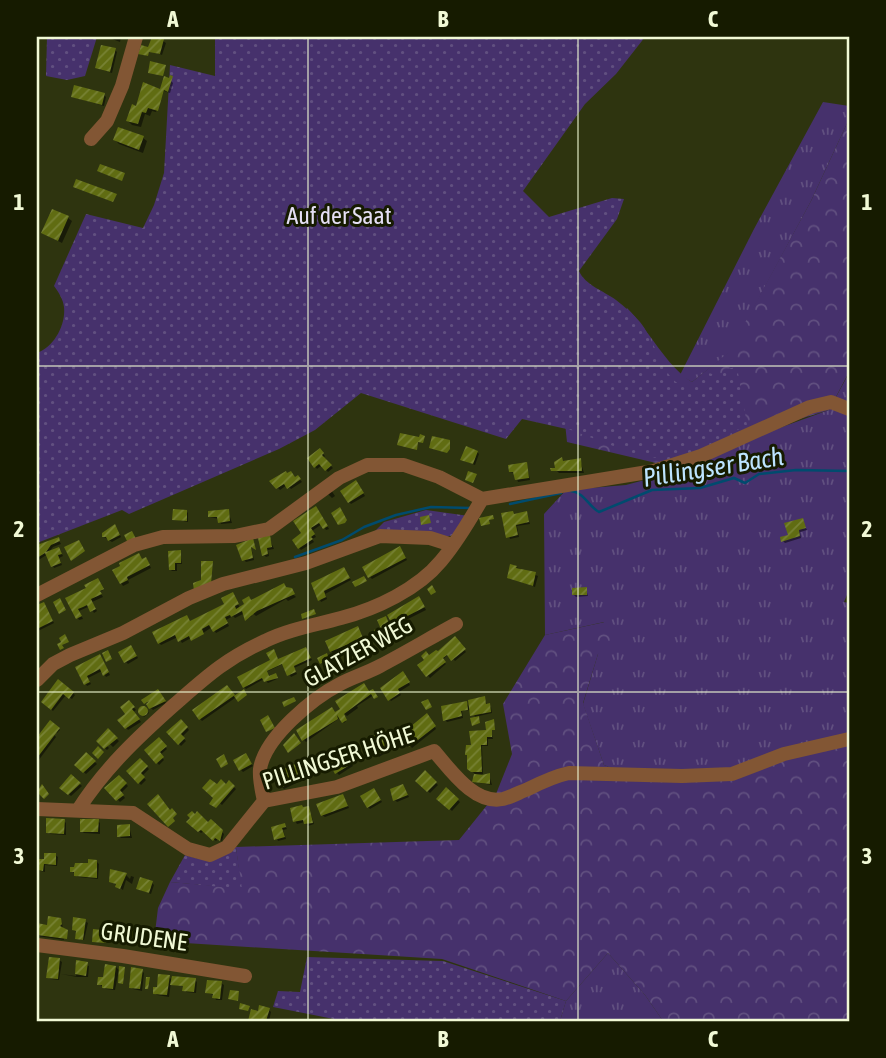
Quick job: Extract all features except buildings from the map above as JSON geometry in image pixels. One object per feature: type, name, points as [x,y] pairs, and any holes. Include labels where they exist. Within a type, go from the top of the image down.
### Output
[{"type":"street","points":[[91,139],[107,121],[122,86],[136,37]]},
{"type":"street","points":[[37,595],[134,545],[163,537],[235,536],[269,529],[339,478],[367,465],[404,465],[439,477],[482,499],[654,471],[701,456],[810,407],[831,402],[849,409]]},
{"type":"street","points":[[78,810],[90,791],[129,747],[216,668],[275,636],[368,610],[419,580],[440,562],[482,499]]},
{"type":"street","points":[[37,680],[53,664],[69,655],[123,633],[189,598],[223,584],[306,563],[380,536],[430,538],[452,545]]},
{"type":"street","name":"GLATZER WEG","points":[[264,801],[260,780],[264,756],[285,728],[309,705],[340,684],[378,668],[456,624]]},
{"type":"street","name":"PILLINGSER HÖHE","points":[[37,809],[133,813],[188,849],[210,855],[227,847],[264,801],[337,787],[438,746],[450,769],[479,796],[495,800],[556,776],[577,772],[682,776],[732,774],[785,754],[849,739]]},
{"type":"street","name":"GRUDENE","points":[[37,945],[244,976]]},
{"type":"green space","points":[[47,37],[97,37],[85,76],[67,80],[46,76]]},
{"type":"green space","name":"Auf der Saat","points":[[215,37],[645,37],[616,74],[585,104],[523,191],[549,217],[612,198],[624,199],[617,219],[579,271],[586,280],[616,300],[640,322],[667,372],[676,382],[686,386],[694,384],[709,373],[719,376],[726,369],[737,367],[747,425],[684,458],[670,460],[637,455],[571,430],[522,419],[506,439],[361,393],[315,430],[279,449],[129,514],[122,510],[37,543],[37,353],[54,341],[63,321],[63,304],[54,286],[86,214],[143,228],[164,173],[170,65],[215,76]]},
{"type":"green space","points":[[823,102],[849,106],[849,119],[811,201],[730,352],[692,382],[680,375],[754,229]]},
{"type":"green space","points":[[849,119],[849,372],[829,410],[656,463],[567,442],[565,423],[616,346],[627,308],[674,367],[692,382],[729,352],[811,201]]},
{"type":"green space","points":[[849,373],[849,590],[844,602],[849,603],[849,734],[728,774],[615,769],[604,765],[583,704],[598,654],[604,622],[545,635],[544,514],[566,490],[626,485],[689,468],[760,435],[829,410]]},
{"type":"green space","points":[[426,510],[469,516],[454,535],[445,537],[373,533],[384,522]]},
{"type":"green space","points":[[605,622],[628,629],[598,654],[583,703],[604,765],[615,769],[710,776],[849,734],[849,1021],[663,1021],[645,995],[608,953],[566,1001],[442,959],[154,941],[158,908],[170,882],[241,888],[236,847],[459,840],[496,794],[512,754],[503,704],[545,635]]},
{"type":"green space","points":[[236,847],[242,889],[170,882],[185,855],[212,859]]},
{"type":"green space","points":[[608,953],[645,995],[663,1021],[560,1021],[566,1001]]},
{"type":"green space","points":[[307,957],[443,961],[566,1001],[560,1021],[344,1021],[273,1007],[278,991],[300,992]]},
{"type":"waterway","name":"Pillingser Bach","points":[[571,491],[580,494],[599,512],[652,490],[700,488],[734,478],[745,483],[759,474],[796,470],[849,471]]},
{"type":"waterway","name":"Pillingser Bach","points":[[510,504],[561,493]]},
{"type":"waterway","name":"Pillingser Bach","points":[[295,557],[342,540],[364,527],[396,515],[431,507],[470,508]]}]
